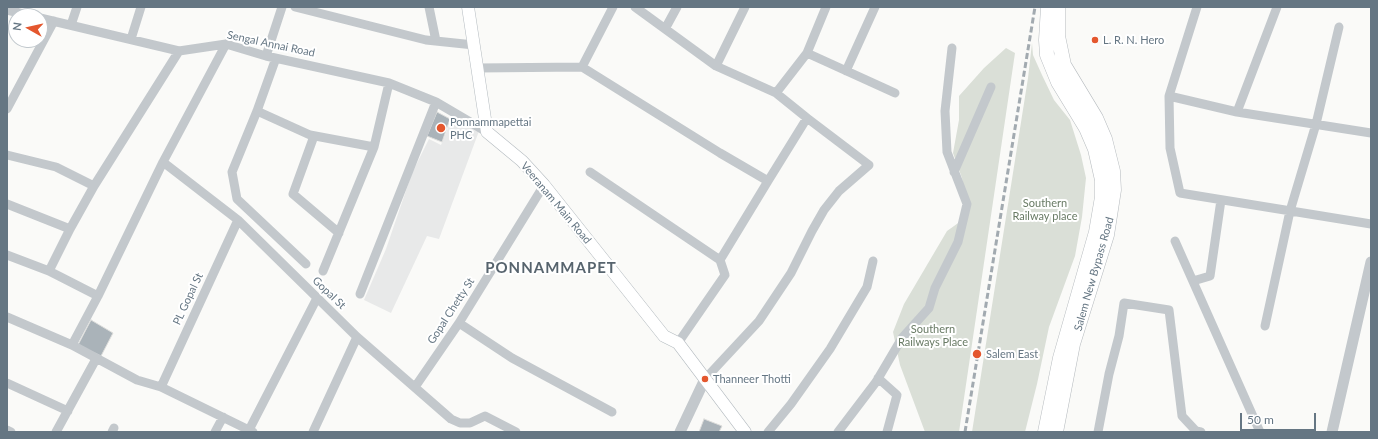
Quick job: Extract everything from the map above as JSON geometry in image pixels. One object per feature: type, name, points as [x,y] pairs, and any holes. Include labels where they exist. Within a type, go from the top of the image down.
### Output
[{"type":"main road","points":[[468,7],[487,132]]},
{"type":"main road","name":"Salem New Bypass Road","points":[[1046,432],[1062,350],[1091,252],[1102,197],[1102,180],[1095,148],[1086,128],[1058,82],[1047,55],[1046,40],[1048,7]]},
{"type":"main road","name":"Salem New Bypass Road","points":[[1056,432],[1074,344],[1107,235],[1114,190],[1113,171],[1105,139],[1096,118],[1064,65],[1058,36],[1058,7]]},
{"type":"main road","name":"Veeranam Main Road","points":[[487,132],[522,161],[544,185],[664,336],[678,343],[745,432]]},
{"type":"street","points":[[71,25],[77,7]]},
{"type":"street","points":[[131,40],[142,7]]},
{"type":"street","points":[[266,56],[282,7]]},
{"type":"street","points":[[295,7],[426,40],[474,45]]},
{"type":"street","points":[[429,7],[436,41]]},
{"type":"street","points":[[582,67],[613,7]]},
{"type":"street","points":[[635,7],[716,66],[776,93],[868,165],[839,191],[824,210],[792,273],[759,321],[705,379],[680,432]]},
{"type":"street","points":[[664,29],[677,7]]},
{"type":"street","points":[[716,66],[745,7]]},
{"type":"street","points":[[776,93],[807,53],[826,7]]},
{"type":"street","points":[[846,71],[875,7]]},
{"type":"street","points":[[1197,7],[1169,96],[1170,148],[1180,193],[1371,224]]},
{"type":"street","points":[[1237,112],[1277,7]]},
{"type":"street","name":"Sengal Annai Road","points":[[48,20],[179,51],[226,44],[266,56],[389,83],[436,102],[487,132]]},
{"type":"street","points":[[7,109],[54,21]]},
{"type":"street","points":[[1265,326],[1290,211],[1316,124],[1339,27]]},
{"type":"street","points":[[72,345],[98,296],[163,162],[226,44]]},
{"type":"street","points":[[838,432],[878,378],[902,338],[928,308],[935,288],[958,242],[967,204],[947,152],[944,111],[952,48]]},
{"type":"street","points":[[49,271],[94,186],[179,51]]},
{"type":"street","points":[[807,53],[896,93]]},
{"type":"street","points":[[276,58],[257,111],[232,172],[237,199],[306,264]]},
{"type":"street","points":[[478,68],[582,67],[720,153],[768,181]]},
{"type":"street","points":[[323,271],[374,147],[389,83]]},
{"type":"street","points":[[954,172],[991,87]]},
{"type":"street","points":[[1169,96],[1237,112],[1371,133]]},
{"type":"street","points":[[360,294],[436,102]]},
{"type":"street","points":[[257,111],[314,136],[374,147]]},
{"type":"street","points":[[720,260],[807,118]]},
{"type":"street","points":[[314,136],[293,194],[338,233]]},
{"type":"street","points":[[7,155],[56,167],[94,186]]},
{"type":"street","name":"Gopal St","points":[[163,162],[238,220],[357,337],[451,419],[460,423],[470,423],[485,416],[516,432]]},
{"type":"street","points":[[590,172],[720,260],[724,275],[678,343]]},
{"type":"street","name":"Gopal Chetty St","points":[[416,387],[458,323],[544,185]]},
{"type":"street","points":[[1193,281],[1210,276],[1222,200]]},
{"type":"street","points":[[7,204],[70,229]]},
{"type":"street","name":"PL Gopal St","points":[[161,387],[238,220]]},
{"type":"street","points":[[1175,241],[1260,432]]},
{"type":"street","points":[[7,256],[49,271],[98,296]]},
{"type":"street","points":[[768,432],[791,404],[830,349],[867,287],[873,261]]},
{"type":"street","points":[[1332,432],[1371,262]]},
{"type":"street","points":[[7,317],[72,345],[137,380],[161,387],[251,431],[317,298]]},
{"type":"street","points":[[1098,432],[1109,374],[1119,336],[1124,302],[1169,310],[1182,416],[1196,430],[1201,432]]},
{"type":"street","points":[[458,323],[512,358],[612,412]]},
{"type":"street","points":[[313,432],[357,337]]},
{"type":"street","points":[[56,432],[96,359]]},
{"type":"street","points":[[878,378],[897,395],[888,432]]},
{"type":"street","points":[[7,383],[68,410]]},
{"type":"street","points":[[215,432],[223,417]]},
{"type":"street","points":[[7,430],[11,432]]},
{"type":"shaded area","points":[[452,118],[479,131],[439,239],[427,236],[391,313],[364,300],[386,249],[412,173],[429,139],[441,145]]},
{"type":"green space","name":"Southern Railway place","points":[[1032,43],[1033,55],[1054,100],[1070,120],[1081,155],[1086,178],[1082,217],[1075,256],[1049,327],[1025,432],[972,432],[1028,78]]},
{"type":"green space","name":"Southern Railways Place","points":[[1006,48],[1015,53],[959,432],[925,432],[900,365],[893,332],[904,304],[947,231],[968,216],[962,178],[953,153],[959,120],[959,96],[984,68]]},
{"type":"building","points":[[437,112],[450,119],[442,142],[427,136]]},
{"type":"building","points":[[91,320],[113,333],[101,356],[78,345]]},
{"type":"building","points":[[704,419],[722,426],[719,432],[699,432]]},
{"type":"railway","points":[[965,432],[1035,7]]},
{"type":"place","name":"L. R. N. Hero","points":[[1095,40]]},
{"type":"place","name":"Ponnammapettai PHC","points":[[441,128]]},
{"type":"place","name":"Salem East","points":[[977,354]]},
{"type":"place","name":"Thanneer Thotti","points":[[705,379]]},
{"type":"district","name":"PONNAMMAPET","points":[[551,268]]}]
